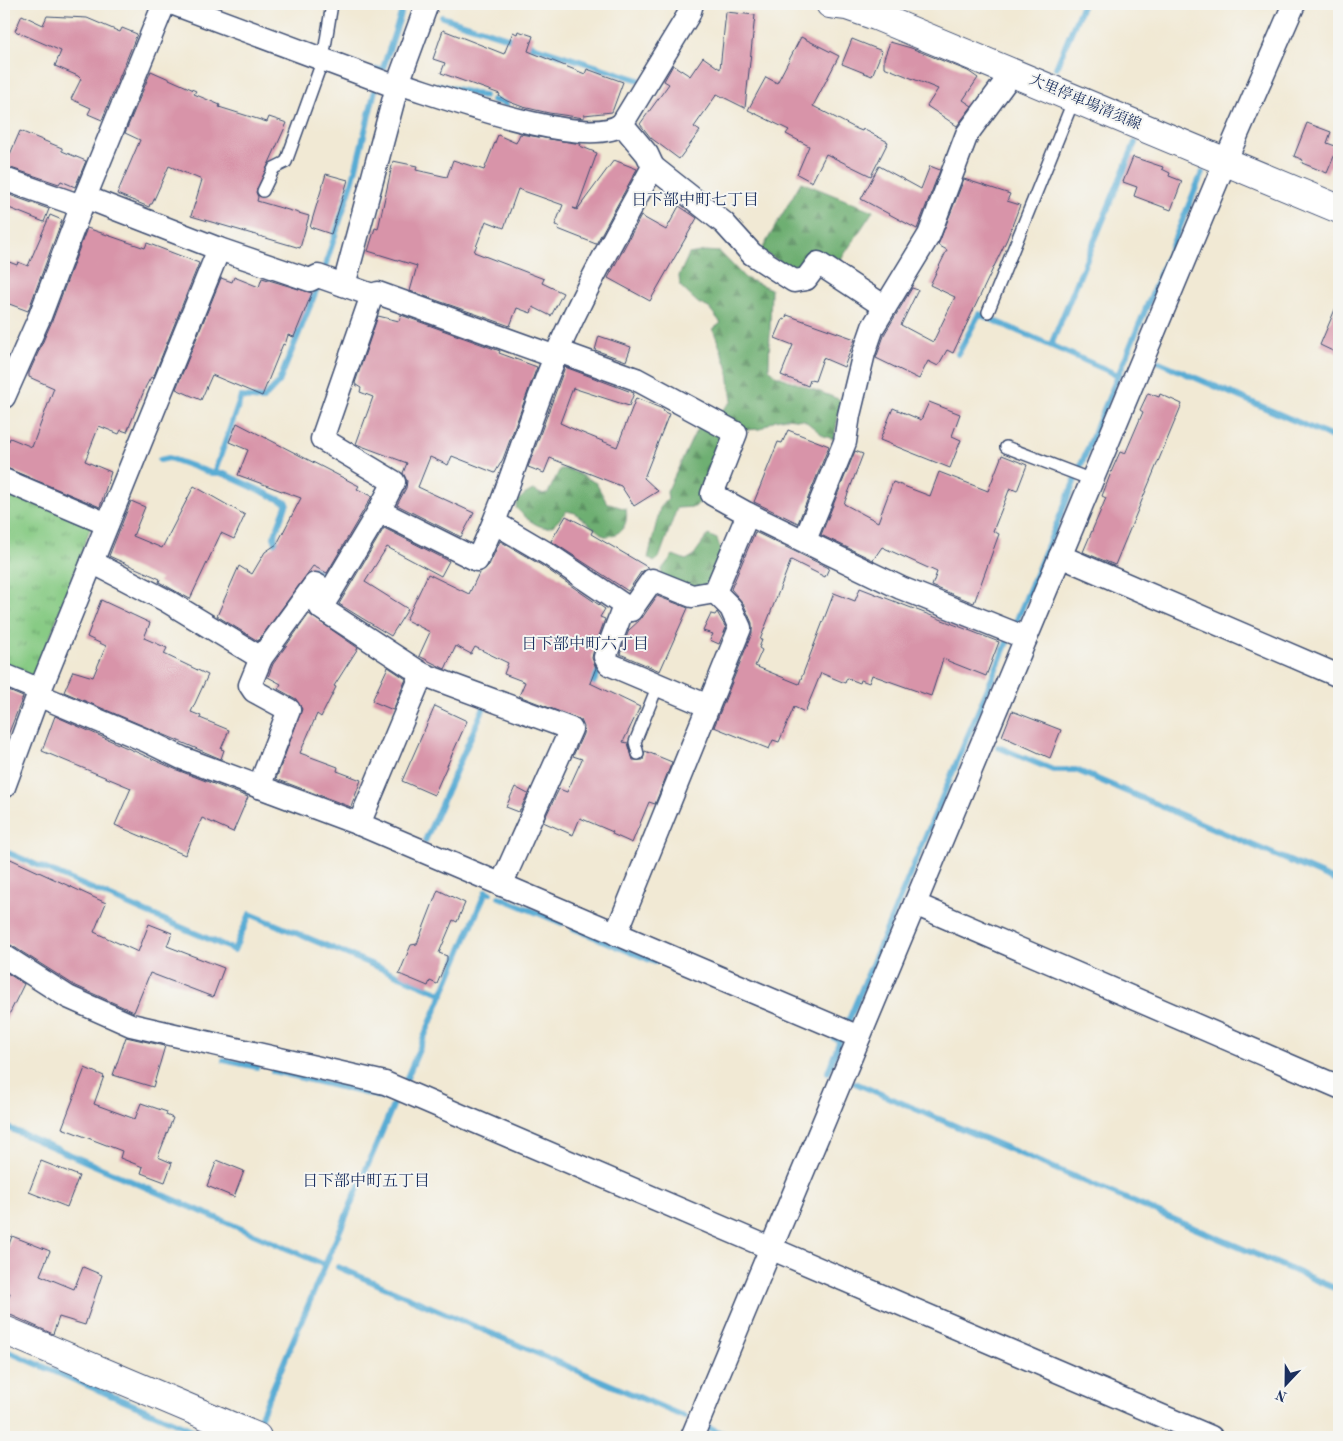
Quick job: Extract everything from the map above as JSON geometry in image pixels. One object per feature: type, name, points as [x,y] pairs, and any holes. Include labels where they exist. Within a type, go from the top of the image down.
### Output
[{"type":"main road","name":"大里停車場清須線","points":[[830,4],[878,10],[1012,73],[1339,208]]},
{"type":"main road","points":[[4,1330],[257,1437]]},
{"type":"street","points":[[4,397],[10,363],[40,316],[83,202],[164,4]]},
{"type":"street","points":[[174,4],[397,85],[516,118],[566,130],[592,132],[614,130],[622,124],[688,14],[692,4]]},
{"type":"street","points":[[344,285],[397,85],[427,4]]},
{"type":"street","points":[[692,1437],[1225,162],[1294,4]]},
{"type":"street","points":[[805,540],[845,442],[849,415],[864,354],[873,327],[929,235],[967,134],[1012,73]]},
{"type":"street","points":[[622,124],[647,154],[654,167],[724,223],[752,254],[794,281],[806,279],[818,263],[885,307]]},
{"type":"street","points":[[378,511],[477,560],[495,523],[557,354],[591,279],[654,167]]},
{"type":"street","points":[[4,179],[83,202],[310,280],[318,276],[372,295],[378,294],[636,379],[736,433],[712,494],[748,514],[901,588],[1026,638]]},
{"type":"street","points":[[4,787],[39,693],[219,249]]},
{"type":"street","points":[[372,295],[322,439],[394,482],[321,608],[422,674],[571,729],[500,885]]},
{"type":"street","points":[[4,480],[107,524]]},
{"type":"street","points":[[715,592],[748,514]]},
{"type":"street","points":[[495,523],[548,554],[631,610],[652,580],[692,596],[715,592]]},
{"type":"street","points":[[1060,556],[1339,676]]},
{"type":"street","points":[[92,562],[167,602],[261,658]]},
{"type":"street","points":[[259,787],[289,710],[254,691],[250,685],[261,658],[315,584],[330,593]]},
{"type":"street","points":[[616,934],[740,628],[731,608],[715,592]]},
{"type":"street","points":[[624,606],[605,657],[609,664],[708,706]]},
{"type":"street","points":[[359,824],[422,674]]},
{"type":"street","points":[[4,675],[39,693],[182,758],[359,824],[859,1038]]},
{"type":"street","points":[[915,904],[1339,1087]]},
{"type":"street","points":[[4,956],[68,997],[131,1025],[385,1083],[1211,1437]]},
{"type":"lane","points":[[262,192],[274,168],[286,162],[323,59],[332,4]]},
{"type":"lane","points":[[988,312],[1074,99]]},
{"type":"lane","points":[[1006,447],[1092,480]]},
{"type":"lane","points":[[638,754],[635,742],[658,685]]},
{"type":"green space","points":[[801,182],[873,211],[836,267],[804,273],[796,271],[761,251]]},
{"type":"green space","points":[[705,251],[720,252],[745,278],[771,289],[769,368],[775,375],[841,400],[834,439],[824,436],[804,420],[786,418],[775,420],[760,429],[746,430],[718,414],[732,401],[727,366],[713,329],[721,323],[709,308],[698,303],[680,286],[679,276],[689,254]]},
{"type":"green space","points":[[701,420],[725,440],[702,499],[695,507],[677,508],[659,558],[654,562],[648,558],[660,508],[668,499],[667,492]]},
{"type":"green space","points":[[560,469],[569,469],[596,483],[607,503],[626,509],[625,524],[619,532],[610,536],[604,536],[575,513],[567,511],[554,525],[542,527],[532,522],[516,508],[520,499],[533,490],[541,494],[548,493]]},
{"type":"green space","points":[[4,487],[91,526],[34,680],[4,667]]},
{"type":"green space","points":[[708,535],[717,539],[721,550],[712,582],[692,589],[661,576],[662,569],[673,555],[686,560],[693,556]]},
{"type":"building","points":[[726,12],[755,15],[745,108],[717,94],[694,127],[700,131],[679,159],[651,138],[640,124],[669,84],[664,81],[673,65],[690,76],[703,57],[720,69]]},
{"type":"building","points":[[22,15],[43,25],[47,16],[87,18],[120,32],[122,28],[137,34],[102,120],[88,114],[91,108],[71,99],[81,79],[55,66],[61,51],[15,31]]},
{"type":"building","points":[[443,30],[504,54],[513,32],[517,34],[518,31],[533,36],[528,51],[585,74],[587,69],[623,82],[612,112],[584,115],[584,118],[549,113],[523,107],[507,101],[499,96],[500,94],[441,73],[445,63],[433,59]]},
{"type":"building","points":[[801,37],[839,56],[813,106],[857,129],[862,131],[863,129],[888,142],[871,176],[826,154],[812,182],[797,174],[809,146],[786,134],[789,130],[748,110],[766,77],[777,83]]},
{"type":"building","points":[[852,39],[882,51],[872,76],[842,64]]},
{"type":"building","points":[[890,42],[911,48],[968,71],[978,78],[963,100],[972,106],[957,126],[927,106],[938,89],[884,67],[884,58]]},
{"type":"building","points":[[151,71],[196,91],[194,94],[220,105],[219,107],[267,122],[269,117],[287,123],[256,192],[257,201],[309,216],[300,248],[191,216],[202,180],[169,166],[149,207],[117,194],[140,140],[125,133]]},
{"type":"building","points":[[1307,123],[1331,132],[1327,143],[1338,147],[1327,173],[1302,163],[1303,160],[1294,156]]},
{"type":"building","points":[[20,131],[62,148],[62,151],[86,161],[75,187],[61,181],[59,184],[5,166]]},
{"type":"building","points":[[520,134],[581,144],[580,146],[597,153],[577,209],[573,208],[577,210],[614,160],[637,169],[596,244],[558,229],[559,226],[555,225],[563,205],[518,189],[504,228],[486,221],[474,252],[544,279],[542,283],[563,293],[551,316],[533,307],[531,313],[517,308],[510,326],[410,291],[417,266],[368,251],[375,228],[378,229],[393,161],[417,166],[416,170],[447,177],[453,160],[484,170],[498,135],[516,143]]},
{"type":"building","points":[[1133,157],[1163,167],[1162,169],[1170,173],[1169,176],[1182,181],[1171,210],[1134,196],[1137,187],[1123,182]]},
{"type":"building","points":[[879,166],[921,189],[930,166],[940,170],[917,229],[861,199]]},
{"type":"building","points":[[326,174],[348,180],[331,234],[310,227]]},
{"type":"building","points":[[964,179],[1010,194],[1007,201],[1020,205],[1007,239],[953,353],[947,350],[938,366],[928,361],[919,379],[876,358],[885,333],[912,288],[918,290],[901,325],[933,342],[955,297],[930,285],[947,250],[938,245]]},
{"type":"building","points":[[4,193],[49,209],[44,222],[4,206]]},
{"type":"building","points":[[679,206],[697,218],[650,301],[608,278],[641,216],[666,230]]},
{"type":"building","points":[[50,215],[62,220],[28,311],[4,302],[4,260],[17,265],[18,262],[28,266]]},
{"type":"building","points":[[87,228],[145,248],[147,243],[199,263],[153,378],[151,377],[146,386],[127,432],[121,430],[119,434],[99,426],[85,461],[111,472],[100,507],[4,467],[4,439],[9,441],[10,438],[32,447],[54,388],[29,377],[29,373],[52,321]]},
{"type":"building","points":[[234,277],[259,287],[262,278],[312,293],[294,337],[288,335],[285,345],[283,344],[262,396],[212,375],[201,400],[176,389],[221,278],[232,282]]},
{"type":"building","points":[[1339,300],[1339,354],[1320,345]]},
{"type":"building","points":[[401,315],[500,351],[499,353],[537,367],[503,459],[495,473],[452,456],[448,465],[430,457],[418,487],[474,513],[461,537],[397,505],[406,488],[407,481],[403,473],[407,463],[356,444],[373,397],[360,392],[361,388],[355,383],[378,316],[399,321]]},
{"type":"building","points":[[787,315],[855,339],[844,367],[823,358],[815,381],[810,380],[808,386],[781,375],[793,345],[775,338],[783,319],[785,320]]},
{"type":"building","points":[[599,336],[631,347],[626,361],[595,350]]},
{"type":"building","points":[[565,367],[634,393],[629,406],[573,388],[560,423],[617,447],[636,398],[663,409],[664,412],[669,414],[644,478],[658,491],[634,506],[621,486],[550,458],[544,473],[528,467]]},
{"type":"building","points":[[1148,393],[1159,397],[1160,394],[1182,404],[1115,565],[1083,552],[1106,498],[1102,496],[1112,470],[1120,452],[1125,454],[1143,412],[1140,410]]},
{"type":"building","points":[[929,402],[960,414],[952,436],[961,440],[950,468],[880,440],[893,408],[921,420]]},
{"type":"building","points":[[237,423],[359,486],[357,489],[372,496],[327,573],[313,566],[258,641],[217,616],[239,566],[252,574],[265,552],[277,544],[301,498],[238,475],[248,450],[229,442]]},
{"type":"building","points":[[788,430],[829,446],[798,523],[754,502],[778,442],[782,443]]},
{"type":"building","points":[[855,451],[863,454],[844,504],[878,522],[893,482],[930,496],[939,472],[988,491],[1002,455],[1027,465],[1017,491],[1010,488],[993,531],[999,534],[974,603],[932,586],[937,572],[882,547],[873,560],[821,535]]},
{"type":"building","points":[[194,486],[245,515],[234,539],[221,533],[190,599],[159,582],[160,579],[109,556],[131,501],[145,507],[133,536],[162,548]]},
{"type":"building","points":[[566,516],[593,530],[591,534],[649,568],[641,572],[628,591],[551,541]]},
{"type":"building","points":[[384,528],[449,561],[441,576],[387,547],[365,582],[408,609],[391,636],[339,604]]},
{"type":"building","points":[[755,532],[829,568],[825,577],[791,560],[760,640],[762,640],[759,648],[762,650],[755,666],[799,684],[834,593],[855,601],[860,588],[999,642],[986,676],[943,659],[931,696],[872,675],[869,683],[861,680],[860,683],[847,678],[845,683],[821,673],[805,712],[794,707],[779,742],[773,740],[769,749],[714,727],[752,633],[752,623],[743,603],[731,589]]},
{"type":"building","points":[[500,541],[541,565],[605,609],[600,617],[605,619],[593,653],[592,658],[596,668],[590,683],[640,707],[623,742],[628,743],[633,760],[643,760],[645,751],[672,762],[655,804],[649,802],[632,843],[612,834],[613,832],[580,818],[573,835],[543,822],[559,789],[567,792],[582,759],[573,756],[583,734],[584,727],[581,720],[519,696],[525,682],[504,674],[508,663],[475,647],[471,654],[456,646],[445,669],[419,656],[430,632],[406,620],[428,574],[469,594],[479,573],[489,565]]},
{"type":"building","points":[[657,596],[688,608],[660,671],[620,654],[629,630],[642,618]]},
{"type":"building","points":[[101,600],[150,623],[144,638],[167,648],[164,654],[208,675],[191,712],[201,716],[200,718],[229,730],[221,749],[224,750],[221,759],[64,692],[73,671],[93,677],[106,646],[87,637]]},
{"type":"building","points":[[717,612],[726,628],[719,644],[710,640],[713,634],[703,631],[711,614],[715,615]]},
{"type":"building","points":[[309,614],[358,648],[334,686],[336,687],[321,717],[317,714],[300,753],[338,767],[337,771],[361,780],[351,807],[276,779],[302,709],[296,699],[278,689],[281,684],[268,677],[273,664]]},
{"type":"building","points":[[388,667],[406,679],[393,710],[372,701]]},
{"type":"building","points":[[4,689],[23,697],[4,745]]},
{"type":"building","points":[[435,706],[467,721],[434,795],[402,781]]},
{"type":"building","points":[[1012,711],[1061,730],[1050,758],[1002,736]]},
{"type":"building","points":[[55,716],[177,770],[248,797],[233,832],[202,818],[185,855],[115,825],[131,788],[42,751]]},
{"type":"building","points":[[515,787],[528,794],[519,812],[506,807]]},
{"type":"building","points":[[4,856],[106,903],[94,932],[138,952],[149,924],[172,933],[167,946],[224,968],[213,997],[150,973],[134,1012],[74,985],[11,945],[4,943]]},
{"type":"building","points":[[438,890],[465,903],[457,922],[453,920],[439,953],[447,956],[447,960],[437,984],[430,981],[428,986],[399,974],[411,945],[417,944]]},
{"type":"building","points":[[4,971],[24,984],[4,1025]]},
{"type":"building","points":[[126,1037],[165,1046],[153,1087],[113,1075]]},
{"type":"building","points":[[85,1068],[104,1076],[94,1104],[135,1119],[141,1103],[167,1112],[166,1115],[173,1118],[158,1157],[172,1163],[165,1182],[141,1173],[143,1167],[120,1158],[122,1151],[62,1128]]},
{"type":"building","points":[[217,1160],[244,1171],[234,1197],[207,1186]]},
{"type":"building","points":[[41,1161],[79,1176],[67,1207],[29,1192]]},
{"type":"building","points":[[12,1236],[50,1251],[40,1275],[74,1289],[83,1267],[102,1275],[85,1325],[59,1317],[53,1334],[4,1312],[10,1293],[4,1290],[4,1246],[8,1247]]},
{"type":"waterway","points":[[1056,68],[1083,4]]},
{"type":"waterway","points":[[377,69],[382,71],[401,14]]},
{"type":"waterway","points":[[442,17],[639,80]]},
{"type":"waterway","points":[[439,85],[484,96]]},
{"type":"waterway","points":[[325,266],[353,180],[375,90]]},
{"type":"waterway","points":[[493,100],[506,104]]},
{"type":"waterway","points":[[1051,345],[1135,143]]},
{"type":"waterway","points":[[1081,465],[1202,173]]},
{"type":"waterway","points":[[160,460],[169,458],[214,474],[241,397],[263,399],[279,382],[318,286]]},
{"type":"waterway","points":[[958,354],[979,314],[1118,375]]},
{"type":"waterway","points":[[1159,362],[1339,440]]},
{"type":"waterway","points":[[214,474],[224,474],[287,503],[274,537],[278,549],[282,550]]},
{"type":"waterway","points":[[1016,622],[1075,480]]},
{"type":"waterway","points":[[306,564],[331,578]]},
{"type":"waterway","points":[[848,1022],[1008,640]]},
{"type":"waterway","points":[[590,690],[601,666]]},
{"type":"waterway","points":[[425,841],[484,707]]},
{"type":"waterway","points":[[998,747],[1053,770],[1076,770],[1339,882]]},
{"type":"waterway","points":[[4,851],[234,950],[250,914],[443,994]]},
{"type":"waterway","points":[[406,1080],[486,891],[490,893]]},
{"type":"waterway","points":[[499,897],[562,923]]},
{"type":"waterway","points":[[573,928],[633,953]]},
{"type":"waterway","points":[[636,954],[655,962]]},
{"type":"waterway","points":[[828,1072],[840,1040],[834,1038]]},
{"type":"waterway","points":[[224,1060],[257,1067]]},
{"type":"waterway","points":[[273,1071],[386,1098]]},
{"type":"waterway","points":[[855,1083],[1339,1290]]},
{"type":"waterway","points":[[258,1423],[395,1101]]},
{"type":"waterway","points":[[4,1126],[325,1265]]},
{"type":"waterway","points":[[338,1267],[685,1417]]},
{"type":"waterway","points":[[4,1350],[209,1437]]},
{"type":"waterway","points":[[708,1427],[732,1437]]},
{"type":"district","name":"日下部中町七丁目","points":[[695,201]]},
{"type":"district","name":"日下部中町六丁目","points":[[585,645]]},
{"type":"district","name":"日下部中町五丁目","points":[[366,1182]]}]
